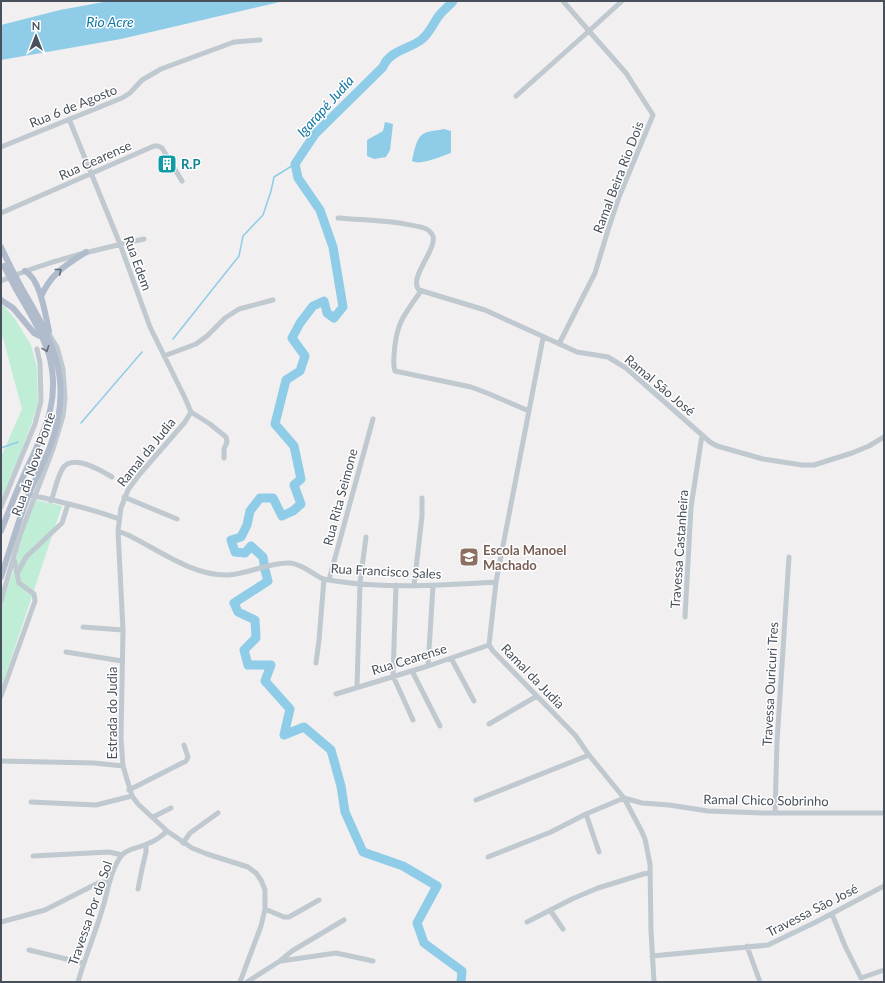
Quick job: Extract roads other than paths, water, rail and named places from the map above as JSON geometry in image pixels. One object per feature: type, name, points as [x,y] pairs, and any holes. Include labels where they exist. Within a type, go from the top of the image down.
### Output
[{"type":"main road","points":[[1,247],[5,264],[19,288],[42,337],[48,353],[54,386],[50,411],[44,433],[14,498],[1,531]]},
{"type":"main road","points":[[41,297],[48,281],[55,274],[86,252]]},
{"type":"main road","points":[[1,577],[11,547],[51,445],[61,406],[61,377],[41,297],[32,276],[25,271]]},
{"type":"main road","points":[[19,288],[37,313],[50,336]]},
{"type":"main road","points":[[1,300],[13,308],[30,329],[42,337]]},
{"type":"street","points":[[563,1],[589,31]]},
{"type":"street","points":[[516,96],[619,2]]},
{"type":"street","name":"Ramal Beira Rio Dois","points":[[559,344],[595,273],[617,204],[653,116],[626,73],[589,31]]},
{"type":"street","name":"Rua 6 de Agosto","points":[[1,147],[122,98],[142,80],[161,69],[234,42],[260,40]]},
{"type":"street","name":"Rua Edem","points":[[69,119],[120,244],[150,327],[191,412]]},
{"type":"street","name":"Rua Cearense","points":[[1,213],[150,147],[158,146],[162,148],[182,182]]},
{"type":"street","points":[[338,218],[394,222],[422,227],[432,234],[433,238],[429,252],[417,278],[416,285],[421,291],[404,314],[398,326],[394,369],[397,372],[471,387],[529,411]]},
{"type":"street","points":[[1,281],[25,271],[86,252],[144,239]]},
{"type":"street","name":"Ramal São José","points":[[421,291],[485,310],[543,338],[577,352],[608,357],[626,368],[702,435],[717,446],[734,452],[763,459],[802,465],[820,464],[870,446],[884,437]]},
{"type":"street","points":[[164,356],[196,344],[207,336],[225,318],[239,309],[273,300]]},
{"type":"street","name":"Ramal da Judia","points":[[543,338],[496,582],[489,645],[493,651],[575,735],[589,755],[624,798],[645,839],[650,872],[654,982]]},
{"type":"street","points":[[1,507],[32,431],[41,401],[40,363],[37,349]]},
{"type":"street","points":[[191,412],[210,424],[226,437],[227,442],[224,449],[224,458]]},
{"type":"street","name":"Ramal da Judia","points":[[118,531],[124,497],[139,474],[185,422],[191,412]]},
{"type":"street","name":"Rua Rita Seimone","points":[[327,580],[373,419]]},
{"type":"street","name":"Travessa Castanheira","points":[[685,617],[691,507],[702,435]]},
{"type":"street","points":[[51,501],[62,470],[69,464],[75,462],[90,465],[112,477]]},
{"type":"street","points":[[31,495],[99,512],[119,519]]},
{"type":"street","name":"Rua da Nova Ponte","points":[[1,601],[31,495]]},
{"type":"street","points":[[124,497],[177,519]]},
{"type":"street","points":[[414,586],[422,516],[422,498]]},
{"type":"street","points":[[17,574],[26,557],[62,523],[68,504]]},
{"type":"street","name":"Rua Francisco Sales","points":[[118,531],[128,534],[194,568],[227,575],[279,564],[295,564],[327,580],[360,583],[433,586],[496,582]]},
{"type":"street","name":"Estrada do Judia","points":[[118,531],[123,630],[121,738],[123,766],[129,790],[138,804],[183,843],[207,854],[248,867],[262,880],[265,890],[265,909],[261,926],[240,982]]},
{"type":"street","points":[[357,687],[360,583],[366,537]]},
{"type":"street","points":[[1,696],[35,601],[34,594],[20,583],[11,547]]},
{"type":"street","name":"Travessa Ouricuri Tres","points":[[775,813],[777,742],[789,557]]},
{"type":"street","points":[[316,663],[327,580]]},
{"type":"street","points":[[396,585],[393,676],[413,720]]},
{"type":"street","points":[[428,666],[433,586]]},
{"type":"street","points":[[82,627],[123,630]]},
{"type":"street","name":"Rua Cearense","points":[[336,694],[428,666],[489,645]]},
{"type":"street","points":[[66,652],[122,661]]},
{"type":"street","points":[[451,658],[474,701]]},
{"type":"street","points":[[412,671],[440,726]]},
{"type":"street","points":[[489,724],[537,696]]},
{"type":"street","points":[[129,790],[186,761],[188,757],[184,745]]},
{"type":"street","points":[[476,800],[545,774],[589,755]]},
{"type":"street","points":[[1,761],[94,763],[123,766]]},
{"type":"street","points":[[31,802],[96,805],[132,796]]},
{"type":"street","points":[[488,857],[551,832],[586,814],[624,798]]},
{"type":"street","name":"Ramal Chico Sobrinho","points":[[624,798],[642,803],[669,805],[708,811],[884,814]]},
{"type":"street","points":[[153,817],[171,808]]},
{"type":"street","points":[[183,843],[190,834],[218,813]]},
{"type":"street","points":[[586,814],[599,852]]},
{"type":"street","name":"Travessa Por do Sol","points":[[78,982],[110,882],[122,855],[128,850],[146,845],[158,839],[168,831]]},
{"type":"street","points":[[138,889],[146,852],[146,845]]},
{"type":"street","points":[[33,856],[109,852],[122,855]]},
{"type":"street","points":[[527,922],[598,888],[650,872]]},
{"type":"street","points":[[1,922],[45,910],[98,883],[110,882]]},
{"type":"street","name":"Travessa São José","points":[[652,956],[768,945],[832,914],[884,886]]},
{"type":"street","points":[[265,909],[284,917],[289,917],[319,900]]},
{"type":"street","points":[[550,910],[563,929]]},
{"type":"street","points":[[832,914],[845,946],[861,978],[884,970]]},
{"type":"street","points":[[247,982],[280,961],[292,951],[344,920]]},
{"type":"street","points":[[747,946],[760,982]]},
{"type":"street","points":[[29,950],[83,963]]},
{"type":"street","points":[[280,961],[336,953],[373,961]]},
{"type":"water","name":"Rio Acre","points":[[109,1],[284,1],[121,39],[1,60],[1,25],[60,10]]},
{"type":"water","points":[[385,122],[393,124],[390,150],[386,157],[374,159],[367,156],[367,140],[383,131]]},
{"type":"water","points":[[444,129],[451,131],[451,153],[425,161],[412,161],[416,145],[422,135],[430,131]]},
{"type":"waterway","name":"Igarapé Judia","points":[[453,1],[440,15],[424,38],[390,57],[383,67],[315,134],[295,164],[298,178],[320,210],[333,247],[343,307],[334,318],[327,313],[324,301],[313,306],[300,323],[292,338],[305,356],[300,371],[286,380],[275,424],[294,446],[301,479],[294,485],[301,504],[293,511],[282,516],[273,498],[260,498],[250,511],[247,525],[241,537],[231,540],[235,552],[245,553],[251,546],[263,557],[268,581],[234,603],[238,612],[255,620],[256,638],[244,650],[248,665],[271,665],[265,681],[290,709],[284,735],[304,727],[331,750],[341,786],[345,812],[363,852],[403,866],[437,886],[417,923],[424,943],[462,971],[461,982]]},
{"type":"waterway","points":[[173,339],[239,256],[243,236],[263,215],[274,177],[295,164]]},
{"type":"waterway","points":[[81,423],[142,352]]},
{"type":"waterway","points":[[1,448],[18,442]]},
{"type":"place","name":"R.P","points":[[167,164]]},
{"type":"place","name":"Escola Manoel Machado","points":[[469,557]]}]
